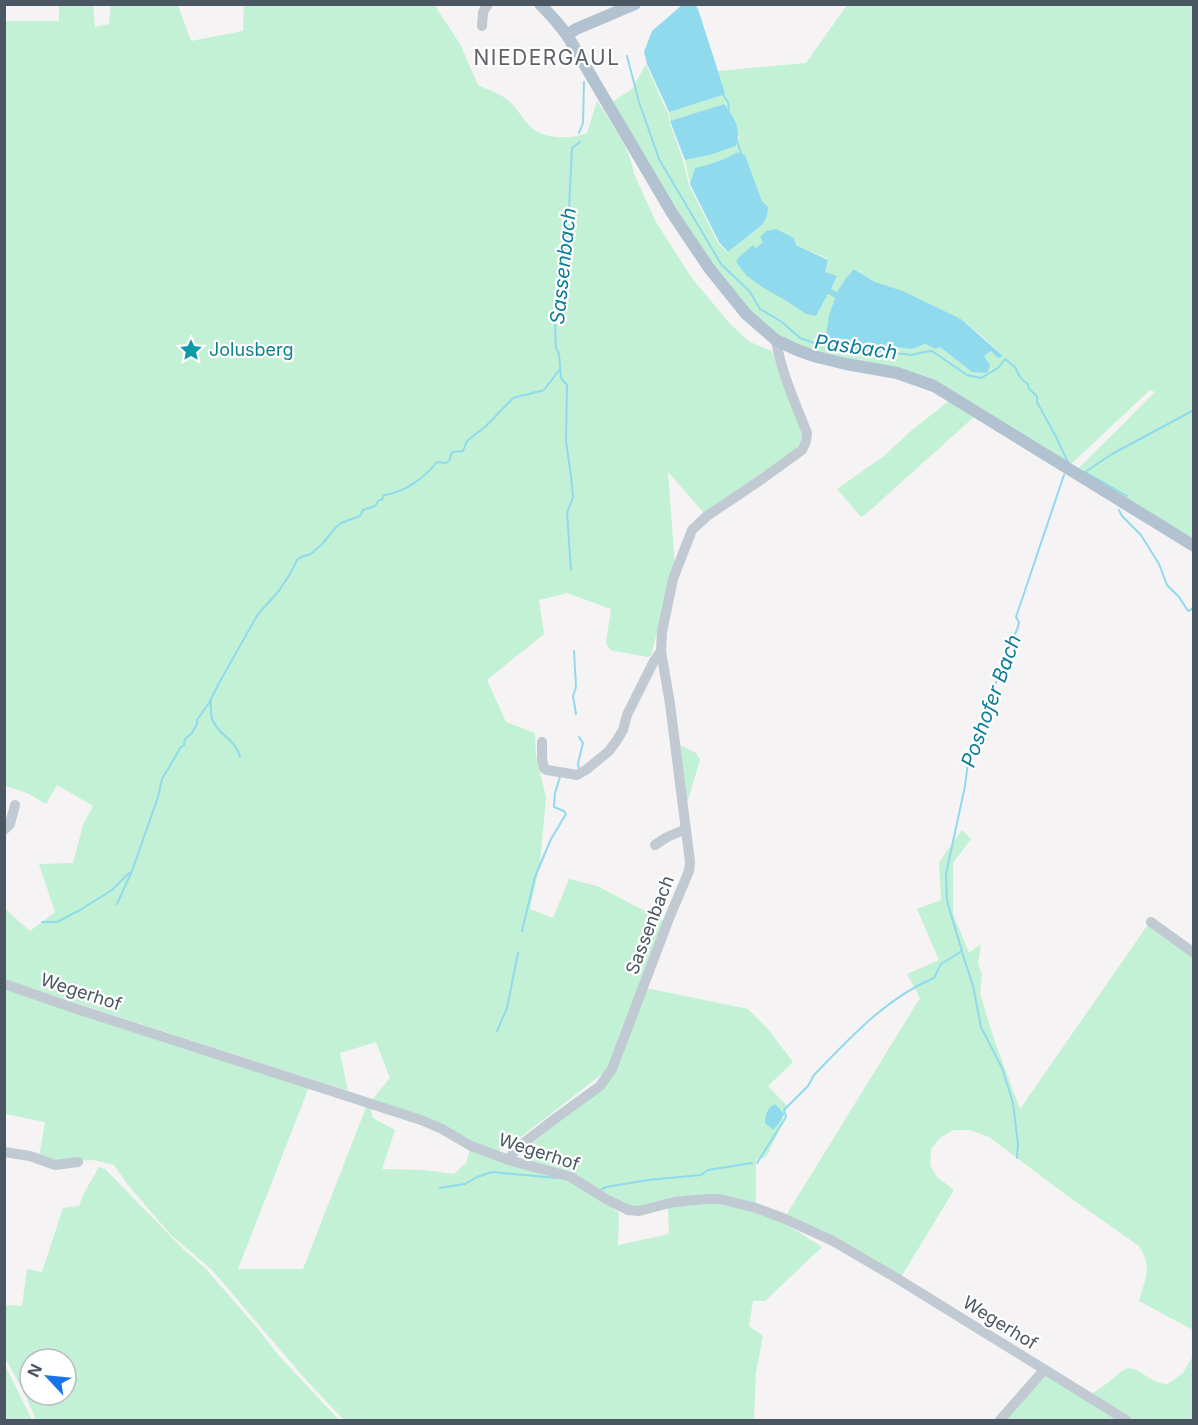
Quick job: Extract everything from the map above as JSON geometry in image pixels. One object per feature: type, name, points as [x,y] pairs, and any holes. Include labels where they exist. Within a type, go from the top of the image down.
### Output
[{"type":"main road","points":[[540,4],[567,35],[643,166],[709,268],[746,314],[776,339],[817,357],[897,373],[934,386],[1194,546]]},
{"type":"main road","points":[[567,35],[576,28],[635,4]]},
{"type":"street","points":[[482,26],[483,12],[488,4]]},
{"type":"street","name":"Sassenbach","points":[[509,1160],[525,1142],[600,1086],[612,1069],[689,871],[686,829],[661,651],[662,632],[674,579],[692,530],[707,516],[802,450],[806,441],[807,433],[778,356],[776,339]]},
{"type":"street","name":"Sassenbach","points":[[542,742],[544,768],[577,776],[586,770],[609,751],[617,740],[654,660],[661,651]]},
{"type":"street","points":[[4,830],[10,824],[15,805]]},
{"type":"street","points":[[655,845],[686,829]]},
{"type":"street","points":[[1151,922],[1194,953]]},
{"type":"street","name":"Wegerhof","points":[[4,984],[421,1120],[471,1146],[509,1160],[571,1177],[606,1199],[633,1211],[707,1198],[756,1208],[783,1218],[833,1240],[1044,1370],[1000,1420]]},
{"type":"street","points":[[4,1152],[30,1156],[55,1165],[78,1162]]},
{"type":"street","points":[[1044,1370],[1126,1420]]},
{"type":"green space","points":[[59,5],[93,5],[95,27],[109,24],[111,5],[178,5],[191,41],[243,31],[244,5],[435,5],[460,44],[478,85],[508,100],[532,128],[555,137],[571,137],[587,133],[597,101],[624,145],[634,174],[656,222],[691,277],[731,325],[750,342],[772,351],[802,431],[800,442],[796,449],[704,513],[668,472],[675,566],[651,656],[610,650],[606,643],[611,609],[567,593],[539,600],[544,634],[487,680],[506,722],[535,733],[536,756],[546,797],[540,863],[530,909],[553,918],[569,879],[597,886],[666,922],[606,1071],[512,1144],[494,1153],[564,1178],[590,1191],[619,1213],[618,1245],[669,1234],[668,1206],[725,1203],[781,1221],[822,1247],[765,1301],[753,1301],[749,1326],[763,1336],[756,1372],[754,1420],[344,1420],[306,1380],[212,1270],[171,1235],[114,1165],[93,1160],[55,1162],[39,1157],[45,1122],[5,1114],[5,986],[309,1087],[238,1269],[303,1269],[367,1105],[370,1106],[373,1118],[395,1130],[382,1169],[424,1170],[454,1174],[466,1163],[471,1146],[369,1103],[390,1078],[376,1042],[340,1053],[348,1091],[5,980],[4,908],[30,931],[55,912],[39,864],[73,863],[83,825],[93,806],[57,785],[46,804],[27,793],[5,786],[5,21],[59,21]]},
{"type":"green space","points":[[847,5],[1193,5],[1193,540],[1077,470],[1155,392],[1150,390],[1070,465],[952,392],[801,346],[778,334],[749,310],[710,265],[612,102],[632,89],[646,64],[668,113],[669,121],[689,185],[718,243],[728,253],[762,225],[762,201],[745,155],[738,152],[717,162],[696,168],[690,184],[685,160],[736,146],[739,137],[724,104],[670,121],[669,112],[723,95],[725,93],[718,71],[806,63]],"holes":[[[764,242],[796,245],[828,259],[825,272],[837,277],[831,289],[837,293],[855,269],[875,282],[903,291],[961,319],[1003,356],[991,351],[984,356],[987,373],[972,372],[940,347],[935,349],[925,344],[912,349],[844,341],[835,342],[829,320],[835,298],[828,294],[816,316],[806,314],[785,300],[753,245],[756,248]]]},
{"type":"green space","points":[[950,400],[975,416],[861,517],[837,489],[884,456]]},
{"type":"green space","points":[[678,744],[696,753],[700,760],[686,806]]},
{"type":"green space","points":[[962,830],[971,839],[953,863],[953,914],[969,953],[981,944],[978,963],[982,975],[980,994],[1020,1109],[1151,922],[1193,953],[1193,1330],[1139,1301],[1147,1267],[1139,1246],[989,1137],[970,1130],[953,1130],[940,1138],[931,1149],[930,1165],[937,1177],[954,1190],[901,1277],[785,1217],[920,998],[907,974],[939,960],[917,909],[941,900],[939,862]]},
{"type":"green space","points":[[646,988],[748,1009],[768,1029],[793,1062],[768,1086],[787,1106],[778,1133],[766,1157],[756,1159],[756,1205],[732,1199],[632,1208],[578,1178],[524,1163],[521,1154],[563,1117],[596,1093]]},
{"type":"green space","points":[[99,1167],[105,1169],[182,1248],[206,1269],[279,1356],[339,1420],[36,1420],[30,1407],[78,1407],[78,1347],[18,1347],[18,1381],[5,1358],[5,1305],[22,1306],[27,1269],[42,1272],[63,1208],[79,1206]]},
{"type":"green space","points":[[1193,1356],[1193,1420],[1131,1420],[1090,1395],[1122,1371],[1130,1368],[1155,1381],[1168,1384],[1183,1373]]},
{"type":"green space","points":[[5,1365],[18,1391],[18,1407],[26,1407],[32,1420],[5,1420]]},
{"type":"green space","points":[[1044,1375],[1125,1420],[1003,1420]]},
{"type":"water","points":[[682,5],[695,5],[698,9],[725,93],[669,112],[647,64],[644,52],[652,31]]},
{"type":"water","points":[[724,104],[734,119],[737,129],[736,146],[685,160],[670,121]]},
{"type":"water","points":[[738,152],[745,155],[762,201],[768,207],[767,216],[762,225],[728,252],[719,242],[690,184],[695,168],[717,162]]},
{"type":"water","points":[[776,229],[794,238],[796,245],[828,260],[825,272],[837,276],[831,289],[837,292],[854,269],[875,282],[903,291],[961,319],[1003,356],[998,358],[991,351],[984,356],[990,365],[987,373],[972,372],[940,347],[935,349],[925,344],[912,349],[844,341],[835,342],[826,336],[829,315],[835,298],[828,294],[816,316],[806,314],[747,276],[736,262],[753,245],[756,248],[763,242],[760,237],[766,231]]},
{"type":"water","points":[[775,1104],[784,1114],[773,1130],[765,1123],[765,1120],[768,1110]]},
{"type":"waterway","name":"Pasbach","points":[[627,56],[639,102],[659,159],[721,264],[750,292],[760,309],[782,322],[800,338],[820,345],[912,355],[932,351],[967,375],[981,378],[998,368],[1005,359],[1016,368],[1020,378],[1037,396],[1037,402],[1068,462]]},
{"type":"waterway","name":"Sassenbach","points":[[579,133],[583,123],[584,82]]},
{"type":"waterway","points":[[722,93],[728,102],[729,110]]},
{"type":"waterway","points":[[737,141],[742,156]]},
{"type":"waterway","name":"Sassenbach","points":[[571,570],[567,513],[573,497],[566,441],[567,385],[561,378],[555,327],[568,229],[572,148],[580,142]]},
{"type":"waterway","points":[[117,904],[132,871],[162,779],[184,745],[185,739],[192,733],[197,720],[209,703],[258,614],[278,592],[297,560],[311,554],[341,523],[360,516],[363,510],[375,506],[384,495],[392,494],[414,483],[437,462],[446,463],[452,452],[463,451],[467,441],[486,426],[513,398],[544,390],[560,369]]},
{"type":"waterway","points":[[1085,472],[1112,454],[1194,410]]},
{"type":"waterway","name":"Pasbach","points":[[1085,472],[1127,496]]},
{"type":"waterway","name":"Poshofer Bach","points":[[757,1163],[786,1117],[784,1110],[841,1047],[884,1008],[900,996],[934,978],[941,964],[962,951],[947,901],[946,874],[968,762],[1018,627],[1019,622],[1016,617],[1064,475]]},
{"type":"waterway","name":"Pasbach","points":[[1119,510],[1141,535],[1159,564],[1167,585],[1188,611],[1194,608]]},
{"type":"waterway","name":"Sassenbach","points":[[574,651],[576,687],[573,696],[576,714]]},
{"type":"waterway","points":[[211,701],[213,721],[235,747],[240,757]]},
{"type":"waterway","name":"Sassenbach","points":[[579,737],[583,743],[578,763],[579,769]]},
{"type":"waterway","name":"Sassenbach","points":[[522,931],[535,877],[551,839],[566,814],[554,807],[560,777]]},
{"type":"waterway","points":[[42,922],[57,922],[80,910],[112,890],[129,873]]},
{"type":"waterway","points":[[962,952],[973,986],[981,1027],[1002,1068],[1013,1103],[1018,1144],[1017,1158]]},
{"type":"waterway","points":[[497,1031],[507,1008],[518,953]]},
{"type":"waterway","name":"Poshofer Bach","points":[[602,1189],[648,1180],[701,1175],[708,1170],[752,1163]]},
{"type":"waterway","name":"Poshofer Bach","points":[[440,1188],[465,1184],[492,1172],[557,1178]]},
{"type":"place","name":"Jolusberg","points":[[191,350]]},
{"type":"district","name":"NIEDERGAUL","points":[[547,58]]}]
